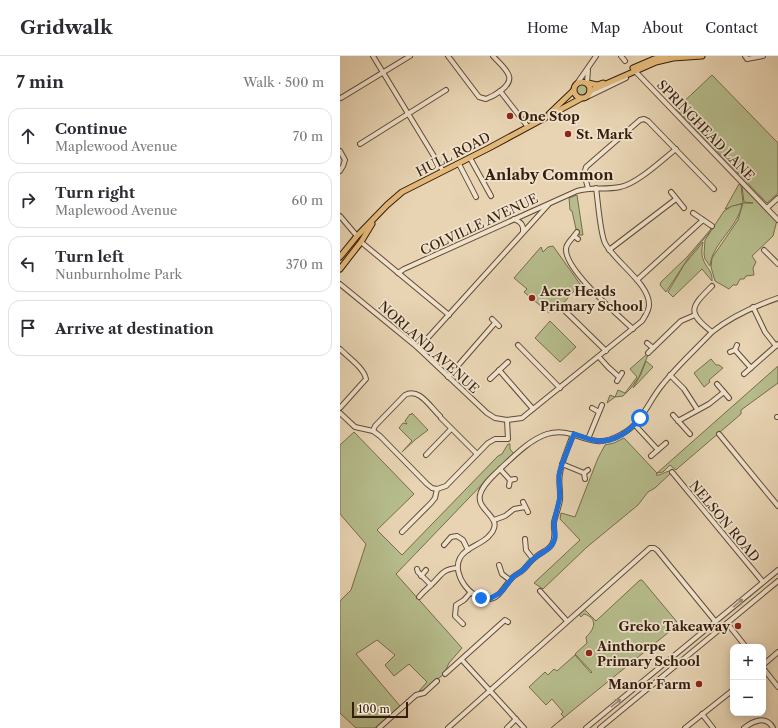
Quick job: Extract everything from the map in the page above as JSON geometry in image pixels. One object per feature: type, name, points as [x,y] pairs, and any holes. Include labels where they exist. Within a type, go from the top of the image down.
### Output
[{"type":"main road","points":[[670,56],[654,58],[604,83],[597,85],[582,82],[576,85],[573,91],[575,96],[582,98],[590,91],[662,61],[673,58],[702,56]]},
{"type":"main road","points":[[587,83],[590,91]]},
{"type":"main road","name":"HULL ROAD","points":[[544,119],[573,91]]},
{"type":"main road","name":"HULL ROAD","points":[[377,216],[391,200],[402,192],[459,164],[582,98]]},
{"type":"main road","points":[[340,257],[357,236],[377,216]]},
{"type":"main road","points":[[340,269],[361,242],[377,216]]},
{"type":"street","points":[[373,56],[410,114],[443,171]]},
{"type":"street","points":[[341,98],[410,56]]},
{"type":"street","points":[[448,56],[479,97],[486,99],[509,82],[510,77],[493,56]]},
{"type":"street","points":[[576,85],[596,56]]},
{"type":"street","points":[[621,56],[625,61]]},
{"type":"street","points":[[745,56],[747,58],[763,56]]},
{"type":"street","points":[[587,83],[588,68]]},
{"type":"street","name":"SPRINGHEAD LANE","points":[[636,71],[778,220]]},
{"type":"street","points":[[582,98],[626,78]]},
{"type":"street","points":[[360,144],[446,90]]},
{"type":"street","points":[[500,90],[528,127]]},
{"type":"street","points":[[588,188],[584,174],[586,167],[640,120],[644,119],[648,121],[713,186]]},
{"type":"street","name":"COLVILLE AVENUE","points":[[398,273],[569,194],[588,188],[615,188],[630,184],[676,149]]},
{"type":"street","points":[[340,151],[345,160],[340,171]]},
{"type":"street","points":[[470,158],[491,196]]},
{"type":"street","points":[[459,164],[476,197]]},
{"type":"street","points":[[340,413],[355,427],[373,431],[380,436],[427,484],[432,488],[437,489],[446,486],[488,443],[495,439],[508,439],[507,420],[522,418],[642,322],[648,312],[649,305],[646,292],[609,250],[604,242],[596,188]]},
{"type":"street","points":[[671,192],[684,208]]},
{"type":"street","points":[[767,208],[778,198]]},
{"type":"street","points":[[609,250],[676,199]]},
{"type":"street","points":[[417,348],[550,203]]},
{"type":"street","points":[[693,213],[712,226]]},
{"type":"street","points":[[340,216],[357,236]]},
{"type":"street","points":[[514,219],[522,224],[522,233]]},
{"type":"street","points":[[637,280],[703,220]]},
{"type":"street","points":[[576,236],[566,247],[566,254],[570,262],[584,281],[633,329]]},
{"type":"street","points":[[361,242],[448,315]]},
{"type":"street","points":[[764,250],[776,263],[778,257]]},
{"type":"street","name":"NORLAND AVENUE","points":[[340,284],[417,348],[487,413],[495,418],[507,420]]},
{"type":"street","points":[[712,286],[696,302],[694,315],[712,332]]},
{"type":"street","points":[[574,434],[559,475],[560,501],[554,522],[555,538],[552,545],[533,559],[522,571],[510,580],[500,593],[489,599],[481,598],[471,592],[459,574],[457,568],[459,559],[468,550],[491,534],[494,520],[481,505],[480,494],[488,481],[500,469],[536,439],[546,434],[556,432],[574,434],[597,441],[608,440],[628,431],[635,424],[670,375],[712,332],[720,325],[753,307],[778,298]]},
{"type":"street","points":[[649,305],[655,304]]},
{"type":"street","points":[[744,374],[777,345],[765,332],[753,307]]},
{"type":"street","points":[[562,311],[606,351]]},
{"type":"street","points":[[648,353],[681,321],[694,315]]},
{"type":"street","points":[[448,376],[495,323]]},
{"type":"street","points":[[647,342],[653,348]]},
{"type":"street","points":[[340,349],[360,369],[365,375],[366,379],[340,408]]},
{"type":"street","points":[[519,349],[560,388]]},
{"type":"street","points":[[734,349],[751,368]]},
{"type":"street","points":[[599,357],[619,377]]},
{"type":"street","points":[[490,379],[508,362]]},
{"type":"street","points":[[499,370],[533,409]]},
{"type":"street","points":[[670,375],[684,389],[697,410]]},
{"type":"street","points":[[717,384],[730,398]]},
{"type":"street","points":[[373,431],[375,426],[404,395],[412,392],[418,394],[477,454]]},
{"type":"street","points":[[678,421],[709,404],[724,392]]},
{"type":"street","points":[[588,439],[602,405]]},
{"type":"street","points":[[592,408],[599,412]]},
{"type":"street","points":[[673,415],[690,434]]},
{"type":"street","points":[[635,424],[658,450]]},
{"type":"street","points":[[430,453],[451,428]]},
{"type":"street","points":[[719,434],[778,506]]},
{"type":"street","points":[[651,456],[666,443]]},
{"type":"street","points":[[562,464],[584,473]]},
{"type":"street","points":[[500,469],[513,480],[509,486]]},
{"type":"street","points":[[584,473],[588,470]]},
{"type":"street","name":"NELSON ROAD","points":[[672,472],[763,582]]},
{"type":"street","points":[[584,473],[585,479]]},
{"type":"street","points":[[402,532],[435,498],[437,489]]},
{"type":"street","points":[[524,502],[528,512]]},
{"type":"street","points":[[494,520],[505,516],[514,509],[525,507]]},
{"type":"street","points":[[457,536],[459,530]]},
{"type":"street","points":[[457,536],[463,540],[468,550]]},
{"type":"street","points":[[444,545],[451,538],[457,536]]},
{"type":"street","points":[[525,539],[522,547],[533,559]]},
{"type":"street","points":[[448,728],[650,548],[657,550],[715,621]]},
{"type":"street","points":[[499,565],[498,573],[510,580]]},
{"type":"street","points":[[417,568],[421,576],[431,586]]},
{"type":"street","points":[[419,597],[431,586],[442,572],[457,568]]},
{"type":"street","points":[[421,576],[426,570]]},
{"type":"street","points":[[586,728],[778,570]]},
{"type":"street","points":[[603,727],[778,581]]},
{"type":"street","points":[[540,591],[567,621]]},
{"type":"street","points":[[463,624],[458,619],[455,612],[456,606],[471,592]]},
{"type":"street","points":[[449,612],[455,612]]},
{"type":"street","points":[[446,674],[506,620],[508,622]]},
{"type":"street","points":[[726,623],[744,644]]},
{"type":"street","points":[[766,662],[778,652]]},
{"type":"street","points":[[462,660],[524,728]]},
{"type":"street","points":[[766,672],[778,686]]},
{"type":"street","points":[[381,728],[416,695],[424,693],[437,681]]},
{"type":"street","points":[[685,728],[730,692]]},
{"type":"street","points":[[702,714],[713,728]]},
{"type":"street","points":[[507,728],[516,719]]},
{"type":"street","points":[[744,728],[757,720],[768,722],[773,728]]},
{"type":"green space","points":[[712,75],[778,143],[778,193],[767,203],[676,109]]},
{"type":"green space","points":[[580,83],[585,84],[588,88],[586,93],[579,97],[576,95],[574,90]]},
{"type":"green space","points":[[739,184],[741,185],[743,203],[725,209]]},
{"type":"green space","points":[[743,186],[759,204],[762,205],[777,220],[773,236],[752,256],[756,262],[753,268],[754,275],[746,276],[744,279],[740,279],[737,285],[733,285],[729,289],[715,281],[711,267],[712,258],[738,220],[743,203],[753,203],[744,202]]},
{"type":"green space","points":[[577,195],[583,235],[579,235],[572,211],[570,210],[569,198]]},
{"type":"green space","points":[[742,204],[736,221],[715,250],[710,266],[705,259],[704,254],[705,240],[724,211],[732,206]]},
{"type":"green space","points":[[710,226],[713,228],[689,257],[666,292],[660,285],[661,282],[687,257],[711,229],[709,227]]},
{"type":"green space","points":[[703,242],[702,257],[710,272],[712,281],[702,269],[673,297],[668,292],[684,265]]},
{"type":"green space","points":[[553,246],[580,284],[555,313],[552,310],[549,313],[524,292],[527,289],[514,278],[541,247],[543,252],[548,247]]},
{"type":"green space","points":[[550,321],[576,347],[560,362],[535,338]]},
{"type":"green space","points":[[647,354],[648,355],[639,377],[631,388],[623,396],[615,397],[618,390],[625,393],[637,377],[630,369]]},
{"type":"green space","points":[[711,359],[716,365],[723,368],[709,380],[710,382],[704,387],[694,373]]},
{"type":"green space","points":[[646,361],[653,367],[633,388],[641,374]]},
{"type":"green space","points":[[778,366],[778,383],[741,410],[741,414],[676,470],[670,465],[663,472],[657,473]]},
{"type":"green space","points":[[610,395],[615,397],[607,403]]},
{"type":"green space","points":[[412,413],[428,430],[402,452],[412,441],[399,428],[403,423],[407,424],[405,421]]},
{"type":"green space","points":[[354,432],[414,494],[377,530],[402,555],[498,456],[502,454],[508,444],[510,444],[510,449],[514,454],[491,475],[396,574],[462,648],[449,663],[444,674],[424,690],[419,691],[427,682],[409,664],[394,676],[385,665],[395,655],[377,640],[356,654],[400,706],[375,728],[356,728],[340,713],[340,601],[351,590],[366,544],[340,514],[340,445]]},
{"type":"green space","points":[[624,438],[657,473],[656,475],[660,475],[668,471],[672,472],[655,488],[648,492],[638,505],[587,547],[543,589],[534,583],[580,540],[560,519],[561,513],[575,517],[598,458],[605,445],[614,443]]},
{"type":"green space","name":"Ainthorpe Primary School","points":[[640,580],[642,580],[677,622],[673,625],[675,627],[551,728],[564,717],[561,714],[563,712],[552,699],[546,705],[529,687],[545,672],[548,675],[554,669],[557,671],[575,655],[591,673],[592,672],[575,654],[587,643],[586,637],[594,624],[588,616],[584,614],[581,617],[579,614],[584,609],[596,621]]},
{"type":"place","name":"One Stop","points":[[510,116]]},
{"type":"place","name":"St. Mark","points":[[568,134]]},
{"type":"place","name":"Acre Heads Primary School","points":[[532,298]]},
{"type":"place","name":"Greko Takeaway","points":[[738,626]]},
{"type":"place","name":"Ainthorpe Primary School","points":[[589,653]]},
{"type":"place","name":"Manor Farm","points":[[699,684]]},
{"type":"district","name":"Anlaby Common","points":[[549,175]]},
{"type":"route","points":[[481,598],[489,599],[495,597],[505,588],[514,576],[552,545],[556,533],[554,522],[560,497],[559,475],[574,434],[597,441],[608,440],[628,431],[640,418]]}]
